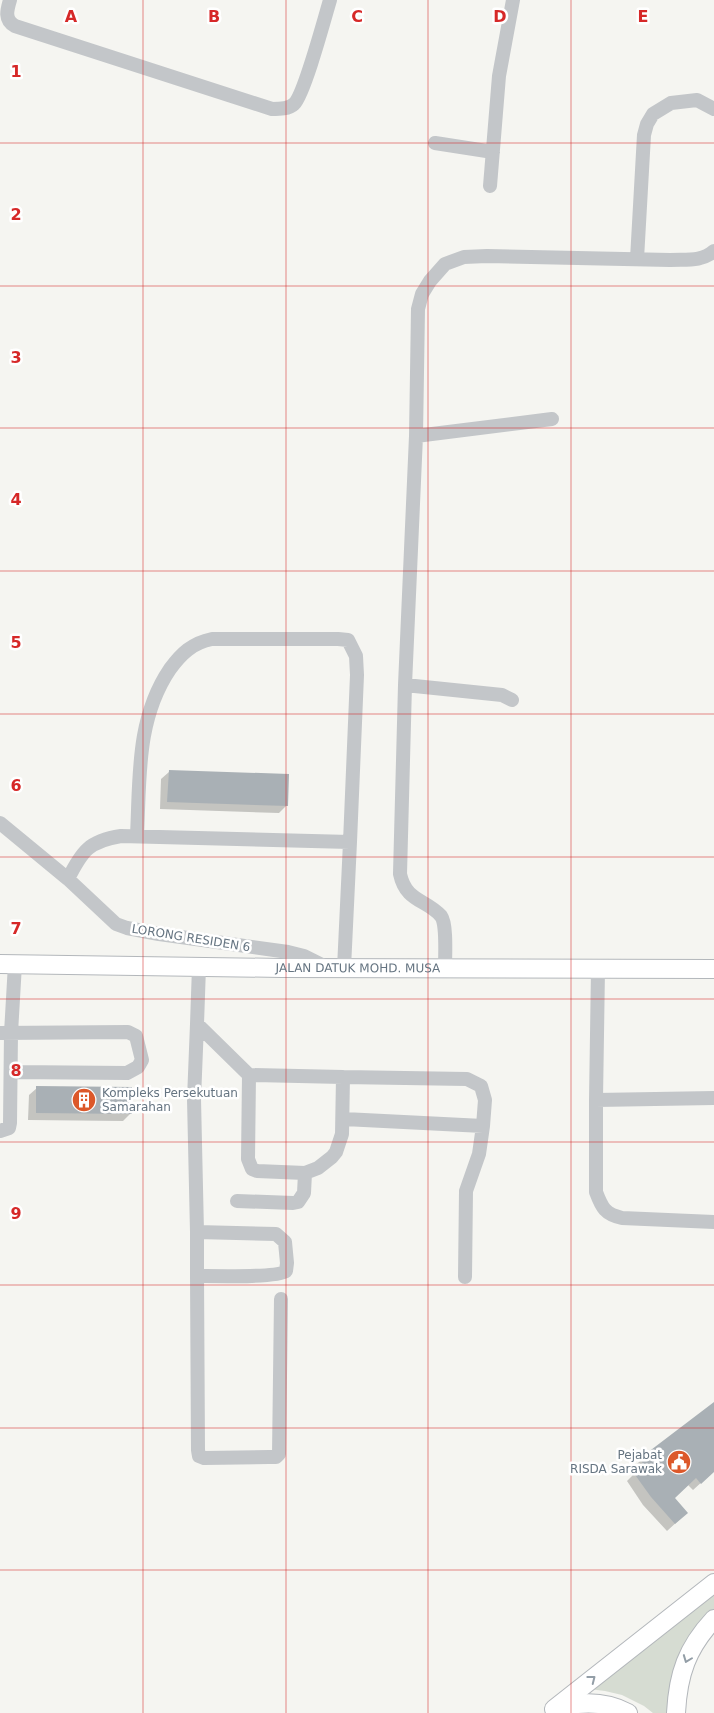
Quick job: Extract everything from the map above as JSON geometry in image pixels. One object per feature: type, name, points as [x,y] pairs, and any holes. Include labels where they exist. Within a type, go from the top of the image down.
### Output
[{"type":"main road","name":"JALAN DATUK MOHD. MUSA","points":[[8,964],[336,968],[714,969]]},
{"type":"main road","points":[[550,1711],[714,1583]]},
{"type":"main road","points":[[676,1713],[680,1680],[686,1658],[714,1619]]},
{"type":"main road","points":[[550,1711],[575,1703],[596,1703],[618,1708],[628,1713]]},
{"type":"street","points":[[10,0],[7,16],[9,22],[14,26],[272,109],[277,109],[290,106],[296,102],[330,0]]},
{"type":"street","points":[[490,186],[499,76],[513,0]]},
{"type":"street","points":[[637,259],[644,135],[647,124],[654,114],[675,102],[700,100],[714,109]]},
{"type":"street","points":[[434,143],[493,152]]},
{"type":"street","points":[[445,968],[444,928],[441,916],[408,892],[402,883],[400,874],[405,686],[416,436],[418,309],[422,294],[430,281],[445,264],[464,257],[698,259],[714,252]]},
{"type":"street","points":[[416,436],[552,420]]},
{"type":"street","points":[[137,835],[144,730],[158,688],[181,653],[212,639],[348,640],[355,653],[358,675],[350,842],[336,968]]},
{"type":"street","points":[[405,686],[502,695],[512,700]]},
{"type":"street","name":"LORONG RESIDEN 6","points":[[0,822],[68,879],[116,924],[159,934],[288,952],[336,968]]},
{"type":"street","points":[[68,879],[79,857],[94,842],[110,837],[137,835],[350,842]]},
{"type":"street","points":[[0,1132],[9,1128],[10,1123],[12,1072],[6,1033],[8,964]]},
{"type":"street","points":[[199,967],[194,1099],[199,1456],[204,1458],[276,1457],[279,1454],[281,1299]]},
{"type":"street","points":[[598,969],[596,1192],[606,1212],[611,1216],[714,1222]]},
{"type":"street","points":[[197,1024],[249,1075],[467,1079],[481,1086],[485,1097],[479,1154],[466,1191],[465,1277]]},
{"type":"street","points":[[6,1033],[131,1032],[138,1039],[142,1060],[138,1067],[127,1073],[12,1072]]},
{"type":"street","points":[[249,1075],[247,1143],[249,1165],[253,1170],[257,1171],[305,1173],[323,1165],[336,1152],[342,1134],[344,1119],[343,1077]]},
{"type":"street","points":[[596,1100],[714,1098]]},
{"type":"street","points":[[344,1119],[482,1126]]},
{"type":"street","points":[[237,1201],[298,1202],[304,1193],[305,1173]]},
{"type":"street","points":[[196,1232],[276,1234],[285,1242],[287,1263],[286,1271],[282,1274],[197,1276]]},
{"type":"shaded area","points":[[714,1593],[714,1617],[694,1641],[675,1713],[653,1713],[644,1706],[622,1695],[589,1689]]},
{"type":"building","points":[[169,770],[289,774],[288,806],[167,802]]},
{"type":"building","name":"Kompleks Persekutuan Samarahan","points":[[36,1086],[132,1087],[132,1114],[36,1113]]},
{"type":"building","name":"Pejabat RISDA Sarawak","points":[[714,1402],[714,1472],[701,1484],[696,1478],[675,1498],[688,1513],[675,1524],[651,1497],[633,1472],[642,1466],[643,1456]]},
{"type":"place","name":"Kompleks Persekutuan Samarahan","points":[[84,1100]]},
{"type":"place","name":"Pejabat RISDA Sarawak","points":[[679,1462]]}]
